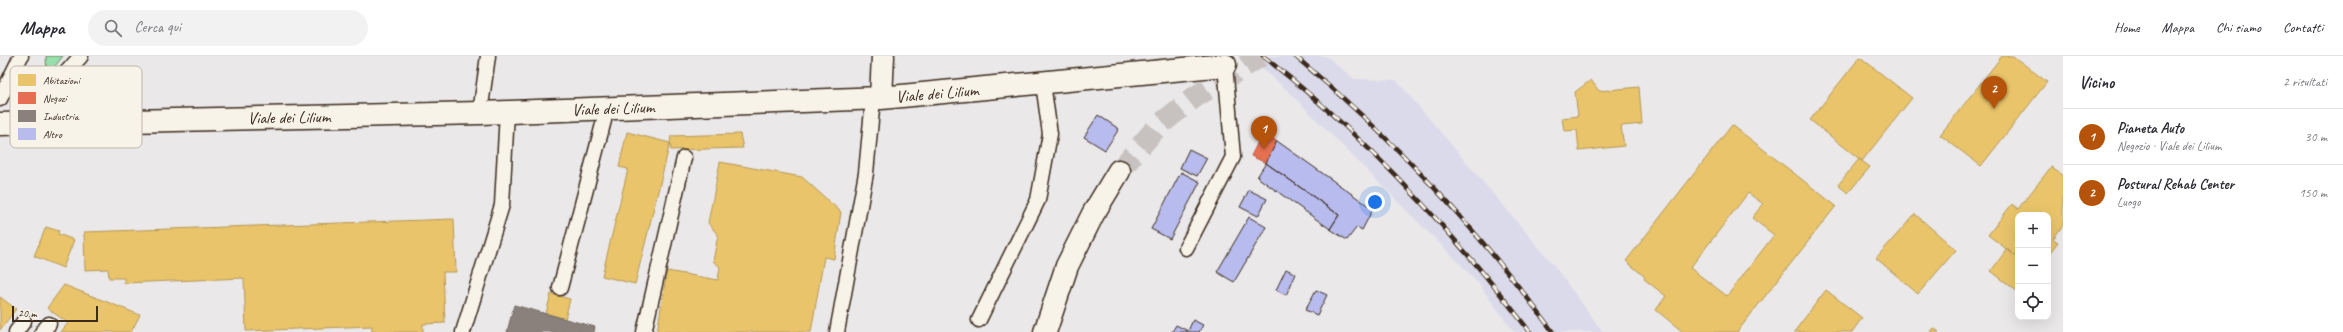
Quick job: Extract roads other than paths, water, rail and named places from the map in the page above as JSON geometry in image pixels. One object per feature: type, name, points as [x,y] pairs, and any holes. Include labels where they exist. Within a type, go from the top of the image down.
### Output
[{"type":"street","points":[[877,99],[882,56]]},
{"type":"street","name":"Viale dei Lilium","points":[[142,121],[480,113],[877,99],[1225,65]]},
{"type":"street","name":"Viale dei Lilium","points":[[0,124],[10,124]]},
{"type":"street","points":[[1045,332],[1067,266],[1093,214],[1119,171]]},
{"type":"lane","points":[[16,66],[21,56]]},
{"type":"lane","points":[[72,66],[81,56]]},
{"type":"lane","points":[[480,113],[488,56]]},
{"type":"lane","points":[[1186,248],[1233,157],[1225,65]]},
{"type":"lane","points":[[0,99],[10,79]]},
{"type":"lane","points":[[979,320],[1038,200],[1050,134],[1043,83]]},
{"type":"lane","points":[[837,332],[866,173],[877,99]]},
{"type":"lane","points":[[560,288],[607,109]]},
{"type":"lane","points":[[462,332],[502,205],[507,112]]},
{"type":"lane","points":[[644,332],[684,158]]},
{"type":"tunnel","points":[[1119,171],[1158,126],[1195,97],[1261,56]]},
{"type":"railway","points":[[1263,56],[1336,118],[1405,185],[1470,257],[1530,332]]},
{"type":"railway","points":[[1295,56],[1367,120],[1433,186],[1494,256],[1553,332]]},
{"type":"place","name":"Postural Rehab Center","points":[[1994,109]]},
{"type":"place","name":"Pianeta Auto","points":[[1264,149]]}]
